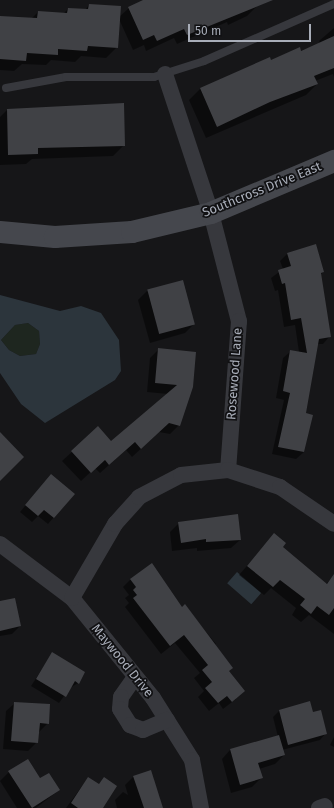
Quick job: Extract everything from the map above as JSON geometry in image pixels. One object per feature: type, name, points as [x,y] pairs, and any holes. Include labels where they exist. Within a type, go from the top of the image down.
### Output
[{"type":"street","name":"Rosewood Lane","points":[[165,74],[211,213],[239,321],[228,470]]},
{"type":"street","name":"Southcross Drive East","points":[[0,232],[55,237],[132,232],[211,213],[334,161]]},
{"type":"street","points":[[72,598],[115,524],[139,497],[181,476],[228,470],[280,487],[334,524]]},
{"type":"street","name":"Maywood Drive","points":[[0,544],[72,598],[135,676],[167,720],[192,760],[201,808]]},
{"type":"street","points":[[135,676],[121,697],[120,709],[130,725],[143,730],[167,720]]},
{"type":"lane","points":[[6,88],[66,77],[154,77],[204,61],[334,4]]},
{"type":"shaded area","points":[[0,295],[60,311],[81,306],[101,313],[119,340],[121,371],[115,380],[45,423],[21,404],[0,373]],"holes":[[[28,323],[39,331],[40,344],[36,354],[20,356],[9,350],[1,340],[15,325]]]},
{"type":"shaded area","points":[[28,323],[39,331],[40,344],[36,354],[20,356],[9,350],[1,340],[15,325]]},
{"type":"shaded area","points":[[237,572],[261,593],[251,604],[227,583]]},
{"type":"building","points":[[143,0],[273,0],[187,35],[184,29],[157,41],[154,35],[143,40],[128,7]]},
{"type":"building","points":[[89,4],[121,6],[118,48],[88,46],[87,51],[58,49],[58,55],[27,53],[26,61],[0,59],[0,16],[37,18],[38,11],[67,13],[68,8],[88,9]]},
{"type":"building","points":[[334,36],[334,68],[314,76],[318,84],[270,102],[217,127],[200,88],[270,57],[271,60],[300,47],[301,51]]},
{"type":"building","points":[[124,103],[125,146],[38,148],[38,154],[8,155],[7,109]]},
{"type":"building","points":[[316,244],[324,272],[321,273],[331,337],[319,339],[306,413],[313,415],[304,452],[278,447],[290,393],[283,391],[290,350],[307,353],[301,318],[291,320],[285,283],[282,284],[278,270],[291,266],[287,253]]},
{"type":"building","points":[[183,280],[195,324],[159,334],[147,290]]},
{"type":"building","points":[[158,348],[196,352],[193,387],[180,426],[169,423],[141,449],[135,442],[109,465],[105,460],[91,473],[71,451],[98,426],[111,441],[177,385],[155,383]]},
{"type":"building","points":[[0,432],[24,457],[0,481]]},
{"type":"building","points":[[51,474],[75,494],[54,518],[44,510],[38,516],[25,505]]},
{"type":"building","points":[[238,514],[241,540],[206,542],[206,539],[181,543],[178,522]]},
{"type":"building","points":[[274,533],[286,543],[283,547],[327,584],[334,574],[334,608],[329,615],[317,606],[311,614],[300,605],[305,599],[280,580],[273,587],[247,566]]},
{"type":"building","points":[[152,563],[182,607],[185,604],[233,668],[229,671],[245,691],[232,702],[227,696],[218,703],[205,688],[212,682],[202,670],[208,665],[184,635],[170,646],[133,598],[137,595],[133,590],[136,587],[130,579]]},
{"type":"building","points":[[15,598],[21,626],[0,631],[0,601]]},
{"type":"building","points":[[52,652],[85,672],[79,684],[75,681],[66,697],[36,679]]},
{"type":"building","points":[[310,701],[313,712],[321,710],[327,734],[288,745],[279,710]]},
{"type":"building","points":[[14,702],[50,704],[49,724],[40,723],[38,743],[11,741]]},
{"type":"building","points":[[279,735],[285,755],[258,763],[263,778],[240,785],[230,749]]},
{"type":"building","points":[[28,759],[40,778],[49,773],[60,790],[32,808],[8,771]]},
{"type":"building","points":[[151,770],[163,808],[144,808],[133,776]]},
{"type":"building","points":[[88,777],[99,784],[104,777],[117,786],[103,808],[78,808],[71,803]]}]
